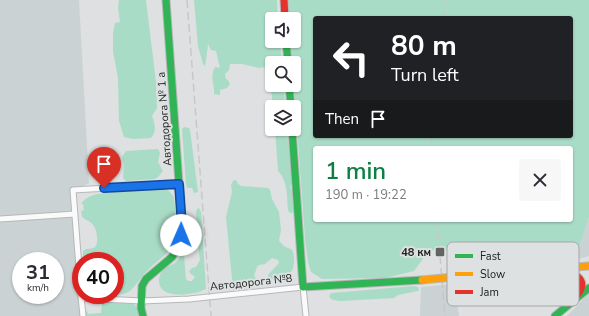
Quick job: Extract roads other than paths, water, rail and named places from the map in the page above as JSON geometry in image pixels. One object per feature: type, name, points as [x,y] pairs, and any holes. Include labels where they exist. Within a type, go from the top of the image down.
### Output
[{"type":"street","name":"Автодорога № 1 а","points":[[143,316],[141,308],[142,286],[146,279],[172,257],[180,244],[182,226],[166,0]]},
{"type":"street","points":[[284,0],[285,12]]},
{"type":"street","points":[[292,136],[306,316]]},
{"type":"street","points":[[78,252],[73,190],[179,184]]},
{"type":"street","points":[[0,220],[75,214]]},
{"type":"street","points":[[579,266],[589,266]]},
{"type":"street","points":[[579,293],[582,285],[580,279],[581,270],[584,267],[589,266]]},
{"type":"street","name":"Автодорога №8","points":[[124,299],[142,301],[189,299],[303,287],[447,278]]},
{"type":"street","points":[[580,279],[584,283],[589,284]]},
{"type":"street","points":[[579,296],[589,288]]},
{"type":"street","points":[[82,304],[83,316]]},
{"type":"street","points":[[555,316],[567,306]]},
{"type":"railway","points":[[187,0],[211,316]]},
{"type":"railway","points":[[443,16],[446,0]]},
{"type":"railway","points":[[431,138],[432,146]]},
{"type":"railway","points":[[437,222],[445,316]]},
{"type":"place","name":"48 км","points":[[440,252]]}]
